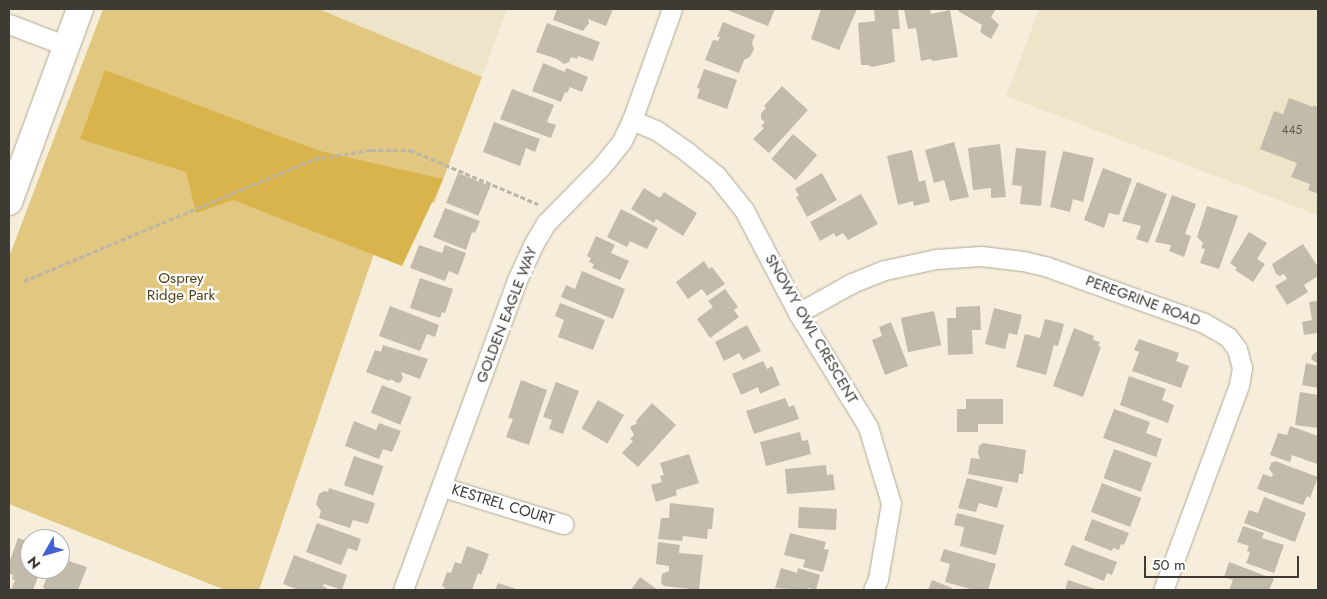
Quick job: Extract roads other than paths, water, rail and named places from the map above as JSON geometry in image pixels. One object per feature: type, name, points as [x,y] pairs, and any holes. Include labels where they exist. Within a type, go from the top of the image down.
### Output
[{"type":"street","points":[[9,202],[80,9]]},
{"type":"street","name":"GOLDEN EAGLE WAY","points":[[402,590],[442,487],[517,280],[542,230],[602,167],[622,141],[632,120],[672,9]]},
{"type":"street","points":[[9,24],[67,46]]},
{"type":"street","name":"SNOWY OWL CRESCENT","points":[[632,120],[656,130],[686,151],[716,176],[744,210],[798,313],[868,427],[891,503],[878,579],[874,590]]},
{"type":"street","name":"PEREGRINE ROAD","points":[[798,313],[852,283],[885,270],[936,259],[981,256],[1014,259],[1045,266],[1204,323],[1228,336],[1237,349],[1242,368],[1239,385],[1162,590]]},
{"type":"street","name":"KESTREL COURT","points":[[442,487],[563,524]]},
{"type":"park label","name":"Osprey Ridge Park","points":[[181,286]]}]
